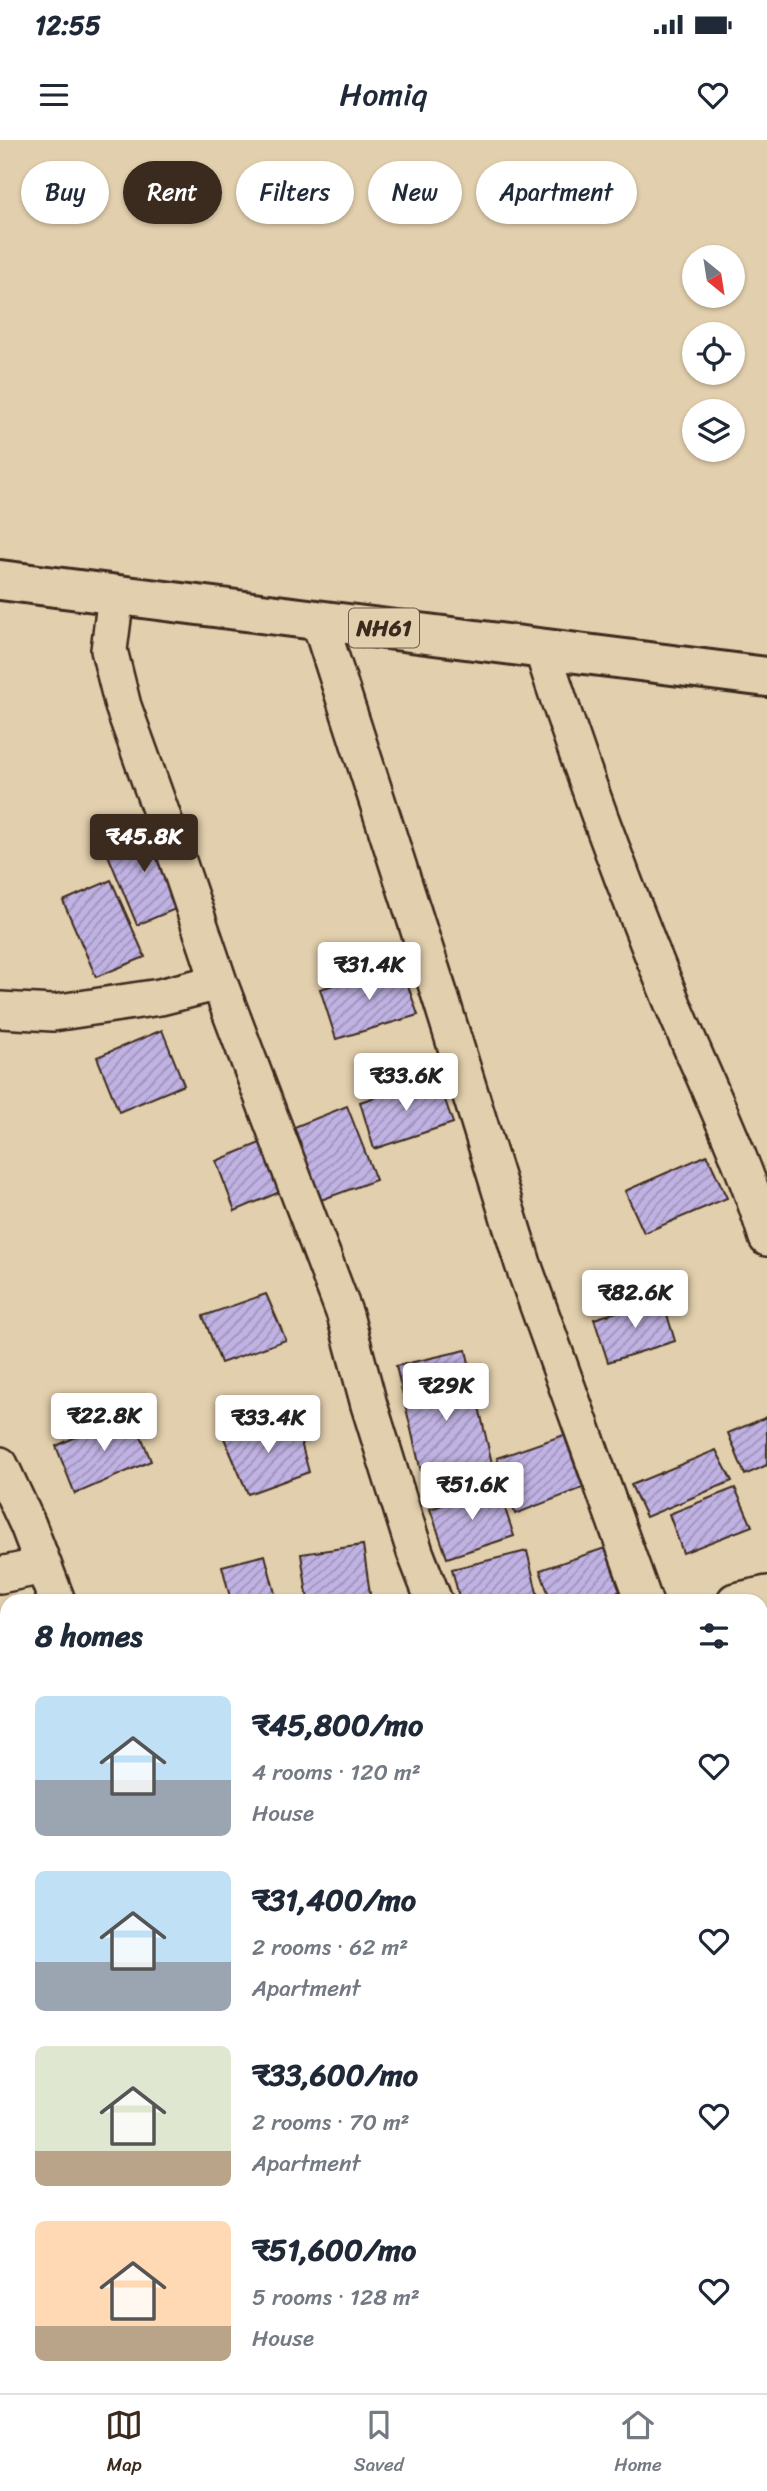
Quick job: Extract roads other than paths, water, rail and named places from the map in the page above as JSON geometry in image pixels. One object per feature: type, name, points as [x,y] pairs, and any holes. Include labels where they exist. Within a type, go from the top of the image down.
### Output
[{"type":"highway","name":"NH61","points":[[0,580],[767,677]]},
{"type":"street","points":[[116,595],[110,650],[123,706],[219,982],[345,1315],[369,1405],[415,1552],[431,1594]]},
{"type":"street","points":[[319,620],[442,999],[523,1264],[641,1594]]},
{"type":"street","points":[[541,649],[586,779],[673,1005],[754,1194],[767,1238]]},
{"type":"street","points":[[0,1010],[53,1013],[160,997],[219,982]]},
{"type":"street","points":[[0,1465],[28,1525],[54,1594]]},
{"type":"street","points":[[0,1575],[43,1566]]}]
